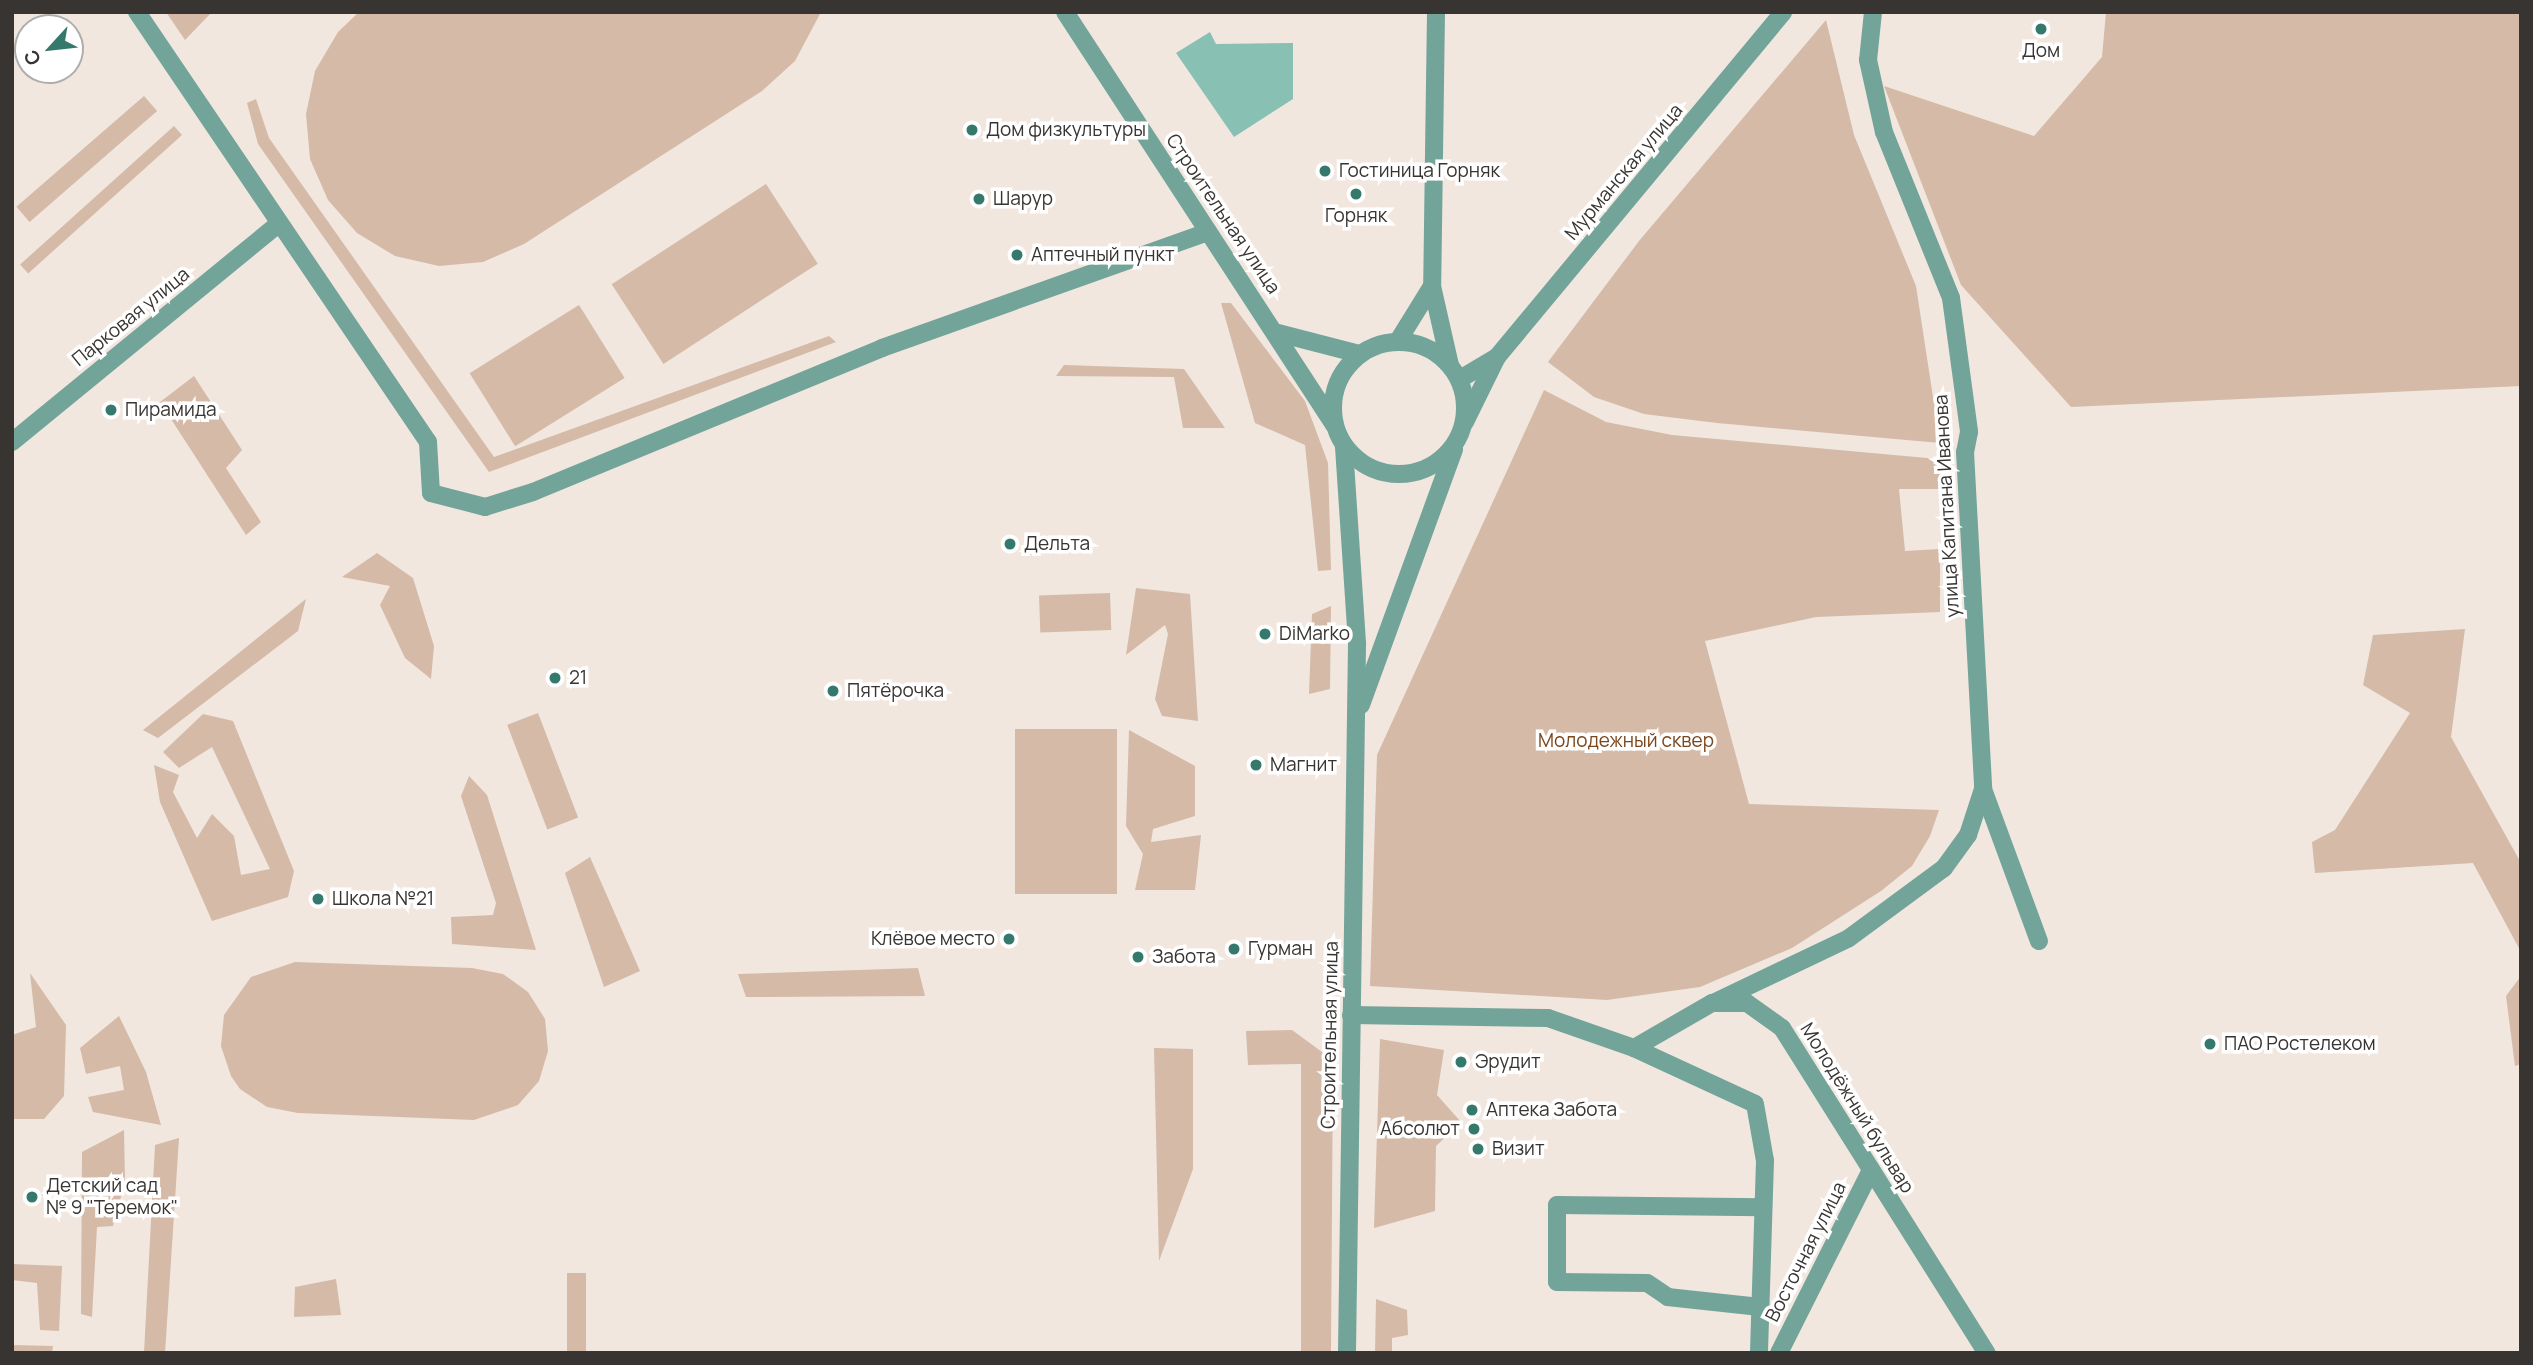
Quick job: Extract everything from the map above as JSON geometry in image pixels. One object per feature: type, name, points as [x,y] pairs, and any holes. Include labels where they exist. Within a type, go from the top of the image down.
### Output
[{"type":"street","points":[[136,12],[278,225],[428,442],[431,493],[485,507],[533,492],[882,348],[1208,232]]},
{"type":"street","name":"Строительная улица","points":[[1065,12],[1208,232],[1278,333],[1334,425]]},
{"type":"street","points":[[1436,12],[1432,286],[1455,372],[1466,402],[1465,422]]},
{"type":"street","name":"Мурманская улица","points":[[1497,357],[1783,12]]},
{"type":"street","name":"улица Капитана Иванова","points":[[1873,12],[1868,60],[1884,132],[1951,298],[1969,432],[1965,452],[1983,789]]},
{"type":"street","name":"Парковая улица","points":[[12,442],[278,225]]},
{"type":"street","points":[[1398,341],[1432,286]]},
{"type":"street","points":[[1278,333],[1359,354]]},
{"type":"street","points":[[1455,372],[1425,346],[1398,341],[1359,354],[1344,370],[1335,389],[1334,425],[1344,447],[1362,464],[1400,475],[1429,468],[1457,441],[1497,357]]},
{"type":"street","points":[[1455,372],[1497,357]]},
{"type":"street","name":"Строительная улица","points":[[1356,718],[1457,441]]},
{"type":"street","name":"Строительная улица","points":[[1344,447],[1352,523],[1356,718],[1347,1353]]},
{"type":"street","points":[[1983,789],[2039,941]]},
{"type":"street","points":[[1712,1003],[1849,938],[1944,868],[1968,835],[1983,789]]},
{"type":"street","name":"Молодёжный бульвар","points":[[1634,1048],[1712,1003],[1747,1003],[1782,1028],[1987,1353]]},
{"type":"street","points":[[1351,1015],[1548,1018],[1634,1048],[1755,1104],[1765,1161],[1759,1353]]},
{"type":"street","name":"Восточная улица","points":[[1779,1353],[1871,1170]]},
{"type":"street","points":[[1760,1307],[1668,1297],[1647,1283],[1557,1283],[1557,1205],[1763,1207]]},
{"type":"green space","points":[[166,12],[212,12],[185,40]]},
{"type":"green space","points":[[359,12],[821,12],[795,61],[762,91],[524,244],[483,262],[439,266],[395,256],[357,233],[328,200],[310,159],[306,114],[315,71],[338,32]]},
{"type":"green space","points":[[2106,12],[2521,12],[2521,386],[2071,407],[1961,285],[1884,86],[2034,136],[2102,57]]},
{"type":"green space","points":[[1826,20],[1854,135],[1916,286],[1940,443],[1644,414],[1594,397],[1548,362],[1639,241]]},
{"type":"green space","points":[[144,96],[157,111],[30,222],[16,207]]},
{"type":"green space","points":[[256,99],[269,138],[494,457],[829,336],[836,342],[489,472],[258,144],[247,103]]},
{"type":"green space","points":[[174,126],[182,135],[28,273],[20,265]]},
{"type":"green space","points":[[766,184],[818,264],[663,364],[612,284]]},
{"type":"green space","points":[[1221,303],[1231,303],[1305,401],[1328,463],[1331,570],[1318,571],[1305,445],[1255,423]]},
{"type":"green space","points":[[579,305],[625,378],[515,446],[470,373]]},
{"type":"green space","points":[[1064,365],[1184,369],[1225,428],[1183,428],[1174,377],[1056,376]]},
{"type":"green space","points":[[194,376],[242,450],[226,468],[261,522],[246,535],[160,402]]},
{"type":"green space","name":"Молодежный сквер","points":[[1544,390],[1606,422],[1672,435],[1938,459],[1941,489],[1899,489],[1905,551],[1940,549],[1940,612],[1816,617],[1705,641],[1749,804],[1939,810],[1930,836],[1912,866],[1881,891],[1792,948],[1700,987],[1607,1000],[1370,986],[1377,755]]},
{"type":"green space","points":[[377,553],[413,578],[434,646],[431,679],[405,658],[380,605],[390,586],[342,577]]},
{"type":"green space","points":[[1136,588],[1190,594],[1198,721],[1162,716],[1155,699],[1168,634],[1165,625],[1126,655]]},
{"type":"green space","points":[[1110,593],[1111,630],[1040,632],[1039,595]]},
{"type":"green space","points":[[306,599],[298,631],[158,738],[143,730]]},
{"type":"green space","points":[[1331,606],[1330,689],[1309,694],[1312,614]]},
{"type":"green space","points":[[2465,629],[2451,737],[2521,863],[2521,952],[2473,863],[2315,873],[2312,842],[2335,830],[2410,713],[2363,685],[2373,635]]},
{"type":"green space","points":[[538,713],[578,818],[547,829],[507,725]]},
{"type":"green space","points":[[203,714],[233,721],[294,871],[288,897],[212,921],[160,802],[154,765],[179,775],[173,792],[197,838],[212,814],[234,836],[241,875],[270,869],[212,747],[179,768],[163,752]]},
{"type":"green space","points":[[1015,729],[1117,729],[1117,894],[1015,894]]},
{"type":"green space","points":[[1129,730],[1195,766],[1195,816],[1153,829],[1151,842],[1201,835],[1195,890],[1135,890],[1143,854],[1126,826]]},
{"type":"green space","points":[[469,776],[487,795],[536,950],[452,944],[451,917],[493,915],[496,903],[461,796]]},
{"type":"green space","points":[[590,857],[640,971],[604,987],[565,873]]},
{"type":"green space","points":[[295,962],[472,968],[503,974],[528,992],[545,1019],[548,1051],[539,1081],[518,1105],[474,1120],[298,1113],[267,1107],[240,1089],[231,1076],[221,1046],[224,1015],[251,977]]},
{"type":"green space","points":[[918,968],[925,996],[746,997],[738,974]]},
{"type":"green space","points":[[30,973],[66,1025],[64,1096],[44,1119],[12,1119],[12,1035],[36,1027]]},
{"type":"green space","points":[[2521,976],[2521,1064],[2515,1066],[2506,996]]},
{"type":"green space","points":[[119,1016],[146,1072],[161,1125],[93,1112],[88,1097],[124,1090],[120,1066],[86,1074],[80,1048]]},
{"type":"green space","points":[[1292,1030],[1333,1060],[1331,1353],[1301,1353],[1301,1064],[1248,1065],[1246,1031]]},
{"type":"green space","points":[[1380,1039],[1444,1050],[1437,1095],[1461,1122],[1436,1146],[1435,1211],[1374,1228]]},
{"type":"green space","points":[[1154,1048],[1193,1049],[1193,1169],[1159,1261]]},
{"type":"green space","points":[[124,1130],[125,1182],[113,1226],[97,1227],[92,1317],[81,1314],[82,1152]]},
{"type":"green space","points":[[179,1138],[165,1353],[144,1353],[155,1145]]},
{"type":"green space","points":[[12,1264],[62,1266],[59,1331],[40,1330],[37,1283],[12,1280]]},
{"type":"green space","points":[[567,1273],[586,1273],[586,1353],[567,1353]]},
{"type":"green space","points":[[336,1279],[341,1315],[294,1317],[295,1287]]},
{"type":"green space","points":[[1376,1299],[1407,1310],[1408,1335],[1392,1338],[1392,1353],[1375,1353]]},
{"type":"green space","points":[[12,1345],[53,1346],[52,1353],[12,1353]]},
{"type":"water","points":[[1210,32],[1216,44],[1293,43],[1293,99],[1234,137],[1176,53]]},
{"type":"place","name":"Дом","points":[[2041,29]]},
{"type":"place","name":"Дом физкультуры","points":[[972,130]]},
{"type":"place","name":"Гостиница Горняк","points":[[1325,171]]},
{"type":"place","name":"Горняк","points":[[1356,194]]},
{"type":"place","name":"Шарур","points":[[979,199]]},
{"type":"place","name":"Аптечный пункт","points":[[1017,255]]},
{"type":"place","name":"Пирамида","points":[[111,410]]},
{"type":"place","name":"Дельта","points":[[1010,544]]},
{"type":"place","name":"DiMarko","points":[[1265,634]]},
{"type":"place","name":"21","points":[[555,678]]},
{"type":"place","name":"Пятёрочка","points":[[833,691]]},
{"type":"place","name":"Магнит","points":[[1256,765]]},
{"type":"place","name":"Школа №21","points":[[318,899]]},
{"type":"place","name":"Клёвое место","points":[[1009,939]]},
{"type":"place","name":"Гурман","points":[[1234,949]]},
{"type":"place","name":"Забота","points":[[1138,957]]},
{"type":"place","name":"ПАО Ростелеком","points":[[2210,1044]]},
{"type":"place","name":"Эрудит","points":[[1461,1062]]},
{"type":"place","name":"Аптека Забота","points":[[1472,1110]]},
{"type":"place","name":"Абсолют","points":[[1474,1129]]},
{"type":"place","name":"Визит","points":[[1478,1149]]},
{"type":"place","name":"Детский сад № 9 \"Теремок\"","points":[[32,1197]]}]
